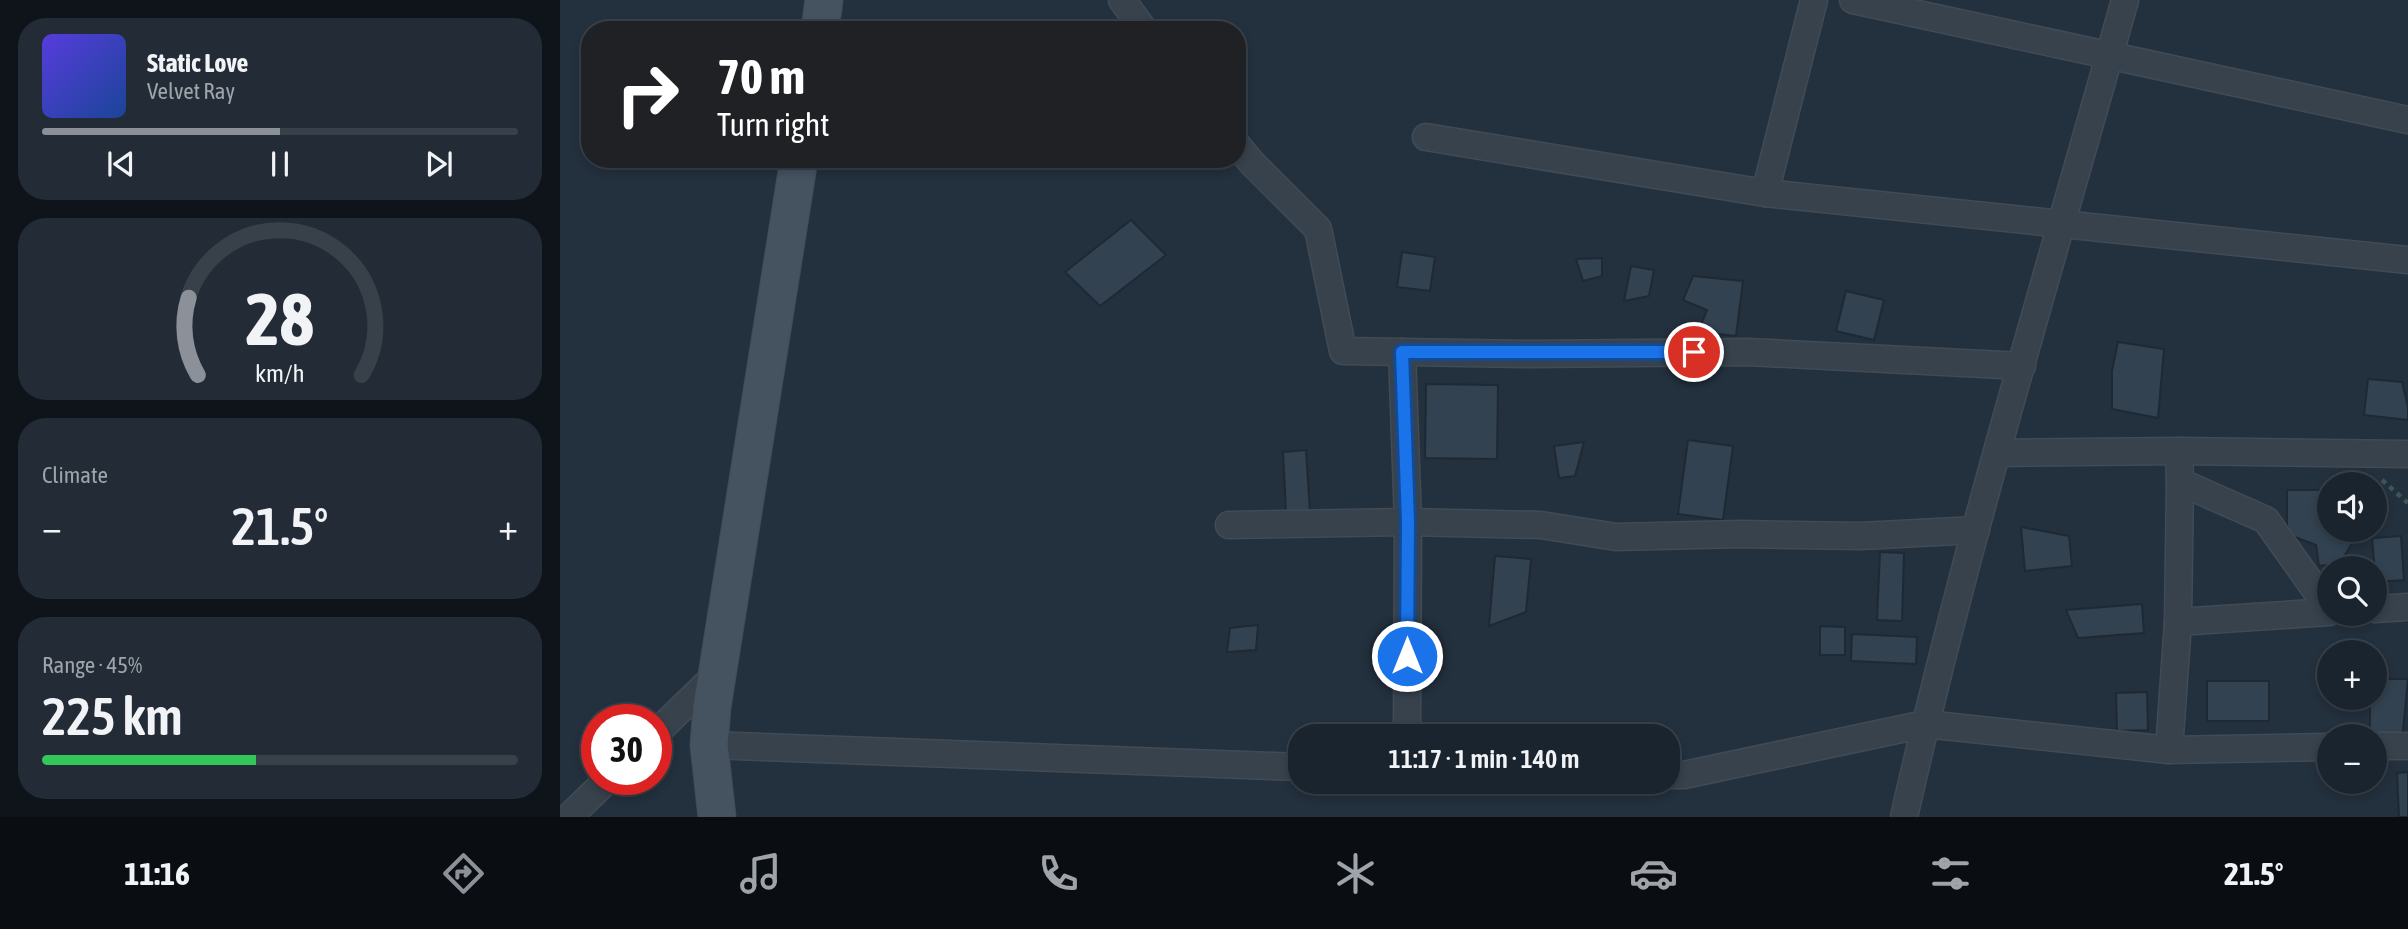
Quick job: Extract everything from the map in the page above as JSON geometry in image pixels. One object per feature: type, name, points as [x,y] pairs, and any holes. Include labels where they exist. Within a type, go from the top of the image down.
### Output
[{"type":"main road","points":[[821,21],[824,0]]},
{"type":"main road","points":[[717,817],[709,746],[718,673],[798,168]]},
{"type":"street","points":[[1122,0],[1137,21]]},
{"type":"street","points":[[1765,193],[1814,0]]},
{"type":"street","points":[[1853,0],[2408,120]]},
{"type":"street","points":[[1904,817],[1925,724],[1976,530],[2125,0]]},
{"type":"street","points":[[1426,136],[1765,193],[2408,260]]},
{"type":"street","points":[[1246,157],[1318,229],[1343,351],[1530,354],[1748,352],[2022,366]]},
{"type":"street","points":[[1402,352],[1408,522],[1407,724]]},
{"type":"street","points":[[1997,453],[2179,451],[2408,454]]},
{"type":"street","points":[[2169,750],[2178,622],[2179,451]]},
{"type":"street","points":[[2180,482],[2266,520],[2317,594]]},
{"type":"street","points":[[1229,525],[1408,522],[1541,525],[1616,537],[1740,534],[1861,536],[1976,530]]},
{"type":"street","points":[[2387,609],[2408,607]]},
{"type":"street","points":[[2178,622],[2317,612]]},
{"type":"street","points":[[672,718],[718,673]]},
{"type":"street","points":[[1680,775],[1925,724],[2169,750],[2317,747]]},
{"type":"street","points":[[709,746],[1288,767]]},
{"type":"street","points":[[2387,746],[2408,746]]},
{"type":"street","points":[[569,817],[592,795]]},
{"type":"building","points":[[1131,220],[1166,255],[1100,306],[1065,272]]},
{"type":"building","points":[[1402,252],[1435,257],[1430,291],[1397,287]]},
{"type":"building","points":[[1602,258],[1602,276],[1583,281],[1576,259]]},
{"type":"building","points":[[1631,266],[1654,270],[1649,296],[1624,301]]},
{"type":"building","points":[[1693,276],[1743,281],[1736,336],[1698,332],[1707,310],[1683,300]]},
{"type":"building","points":[[1846,291],[1884,300],[1874,340],[1836,331]]},
{"type":"building","points":[[2118,342],[2164,349],[2158,418],[2112,409],[2112,371]]},
{"type":"building","points":[[2368,379],[2402,382],[2408,420],[2364,415]]},
{"type":"building","points":[[1426,384],[1498,385],[1497,459],[1425,458]]},
{"type":"building","points":[[1688,440],[1733,446],[1723,520],[1678,514]]},
{"type":"building","points":[[1584,442],[1575,476],[1559,478],[1554,446]]},
{"type":"building","points":[[1306,450],[1310,512],[1286,513],[1283,452]]},
{"type":"building","points":[[2287,490],[2317,490],[2317,542],[2353,542],[2344,556],[2318,556],[2316,545],[2287,534]]},
{"type":"building","points":[[2021,527],[2069,536],[2072,566],[2025,571]]},
{"type":"building","points":[[2401,536],[2404,580],[2387,581],[2387,556],[2374,556],[2372,542],[2387,542],[2387,537]]},
{"type":"building","points":[[1880,552],[1904,553],[1902,621],[1877,620]]},
{"type":"building","points":[[1495,556],[1531,559],[1526,612],[1489,626]]},
{"type":"building","points":[[2142,604],[2144,633],[2078,638],[2066,610]]},
{"type":"building","points":[[1258,625],[1256,650],[1227,652],[1230,628]]},
{"type":"building","points":[[1820,626],[1845,627],[1845,655],[1820,655]]},
{"type":"building","points":[[1852,634],[1917,637],[1916,664],[1851,661]]},
{"type":"building","points":[[2387,679],[2408,679],[2402,741],[2387,739],[2387,724],[2370,724],[2370,710],[2387,710]]},
{"type":"building","points":[[2207,681],[2269,681],[2269,721],[2207,721]]},
{"type":"building","points":[[2147,692],[2148,730],[2117,731],[2116,693]]},
{"type":"building","points":[[2408,772],[2408,817],[2399,817],[2397,773]]},
{"type":"route","points":[[1407,656],[1408,522],[1402,352],[1694,352]]}]
